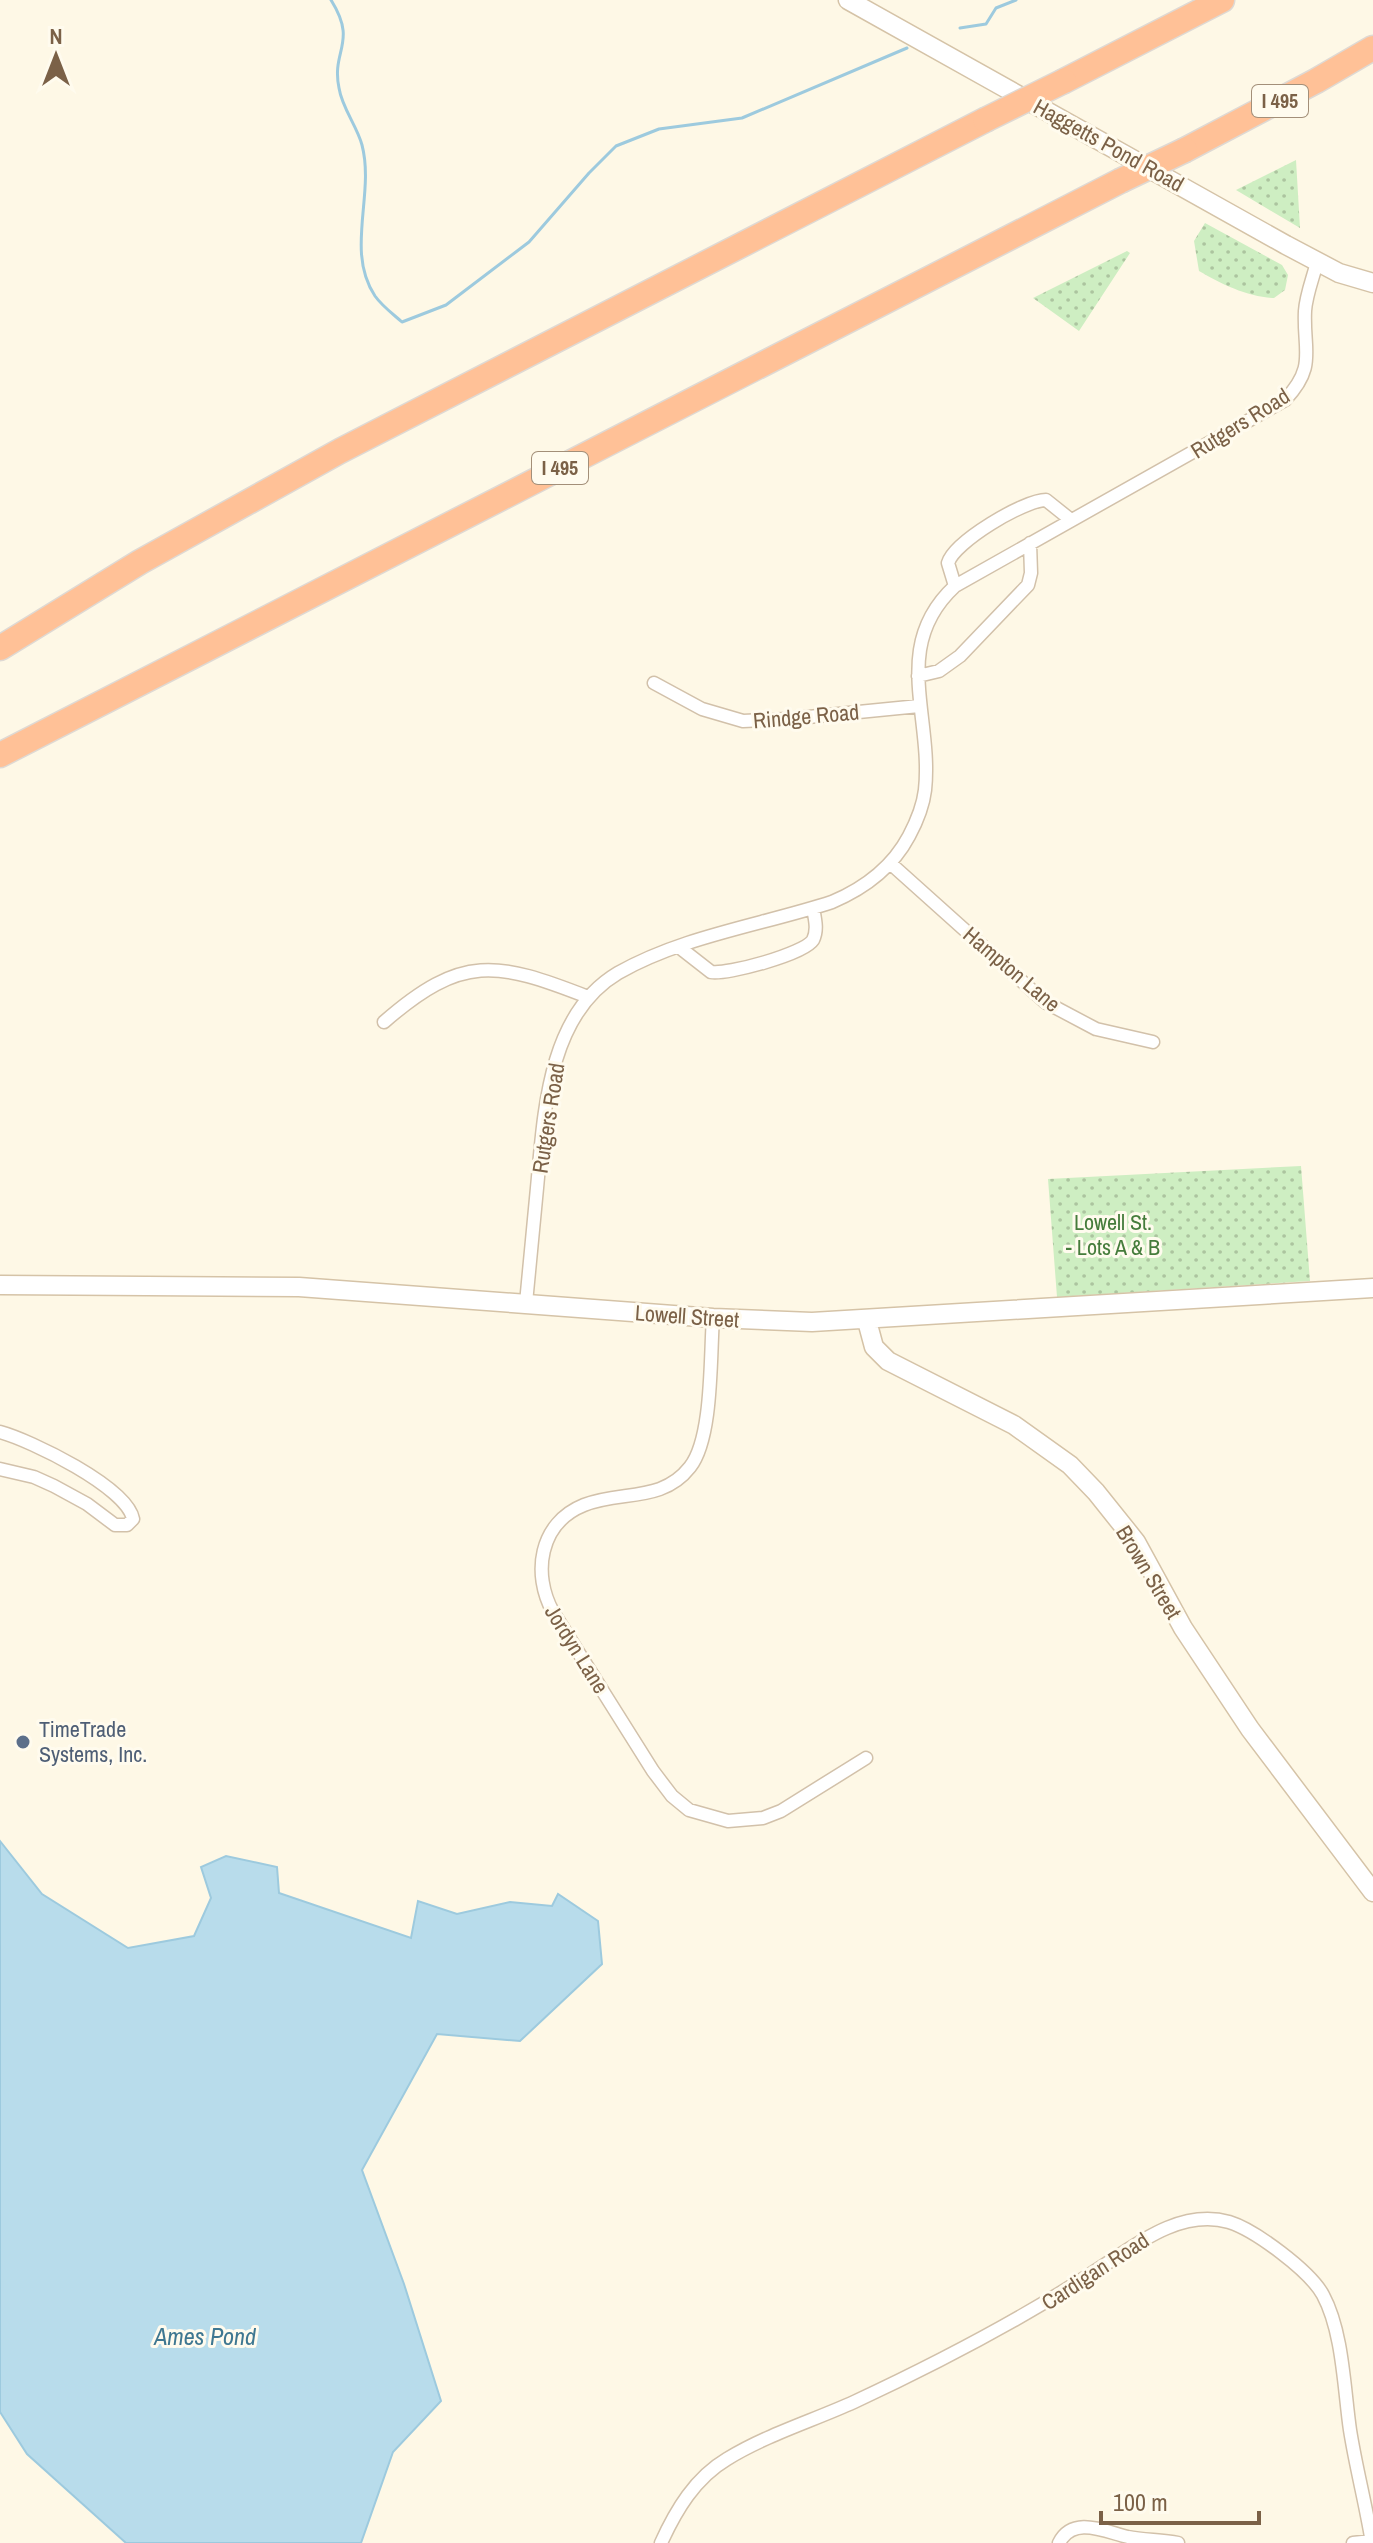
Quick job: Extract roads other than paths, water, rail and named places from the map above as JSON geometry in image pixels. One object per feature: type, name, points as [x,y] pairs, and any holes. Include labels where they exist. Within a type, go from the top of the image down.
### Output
[{"type":"highway","points":[[0,648],[140,562],[340,451],[1222,0]]},
{"type":"highway","name":"I 495","points":[[0,755],[1185,150],[1373,48]]},
{"type":"street","name":"Haggetts Pond Road","points":[[848,0],[1317,262],[1339,273],[1373,283]]},
{"type":"street","name":"Rutgers Road","points":[[526,1303],[553,1072],[563,1041],[588,997],[618,973],[679,947],[813,908],[860,890],[890,863],[903,848],[917,820],[923,797],[925,763],[919,706],[920,647],[929,620],[939,604],[955,586],[1285,400],[1296,389],[1306,363],[1305,307],[1317,262]]},
{"type":"street","points":[[955,586],[948,563],[959,546],[1030,503],[1046,500],[1071,520]]},
{"type":"street","points":[[918,676],[939,671],[960,656],[1028,585],[1031,573],[1030,543]]},
{"type":"street","name":"Rindge Road","points":[[654,683],[702,709],[743,721],[761,722],[919,706]]},
{"type":"street","name":"Hampton Lane","points":[[890,863],[1045,1002],[1096,1029],[1153,1042]]},
{"type":"street","points":[[679,947],[711,972],[728,971],[807,946],[815,935],[813,908]]},
{"type":"street","points":[[384,1022],[411,998],[428,988],[479,969],[512,971],[588,997]]},
{"type":"street","name":"Lowell Street","points":[[0,1285],[273,1286],[781,1322],[867,1321],[1373,1288]]},
{"type":"street","name":"Jordyn Lane","points":[[713,1318],[705,1423],[696,1458],[682,1476],[666,1488],[588,1503],[565,1517],[554,1528],[543,1551],[540,1577],[545,1596],[653,1771],[672,1796],[689,1810],[728,1821],[763,1818],[781,1811],[866,1758]]},
{"type":"street","name":"Brown Street","points":[[867,1321],[874,1347],[888,1361],[1014,1425],[1070,1465],[1096,1492],[1136,1542],[1183,1628],[1233,1704],[1373,1892]]},
{"type":"street","points":[[0,1432],[32,1443],[82,1471],[125,1504],[133,1519],[127,1525],[115,1525],[87,1504],[54,1486],[34,1477],[0,1469]]},
{"type":"street","name":"Cardigan Road","points":[[661,2543],[684,2499],[725,2460],[939,2362],[1055,2298],[1142,2239],[1172,2225],[1198,2220],[1228,2222],[1254,2234],[1307,2274],[1323,2293],[1335,2322],[1351,2435],[1372,2542]]},
{"type":"street","points":[[1059,2543],[1069,2531],[1085,2527],[1094,2527],[1128,2540],[1178,2543]]},
{"type":"street","points":[[1353,2543],[1372,2542]]},
{"type":"water","name":"Ames Pond","points":[[0,1841],[42,1894],[128,1948],[194,1936],[211,1898],[201,1867],[226,1856],[277,1867],[279,1893],[411,1938],[418,1901],[457,1914],[510,1902],[552,1906],[558,1894],[598,1921],[602,1964],[520,2041],[437,2034],[362,2170],[404,2284],[441,2401],[393,2452],[361,2543],[126,2543],[27,2454],[0,2412]]},
{"type":"waterway","points":[[331,0],[343,27],[337,75],[339,88],[360,138],[365,164],[361,242],[366,279],[384,307],[402,322],[446,305],[529,242],[616,146],[659,129],[742,118],[907,48]]},
{"type":"waterway","points":[[960,28],[986,24],[996,8],[1016,0]]},
{"type":"place","name":"TimeTrade Systems, Inc.","points":[[23,1742]]},
{"type":"park label","name":"Lowell St. - Lots A & B","points":[[1113,1234]]}]
